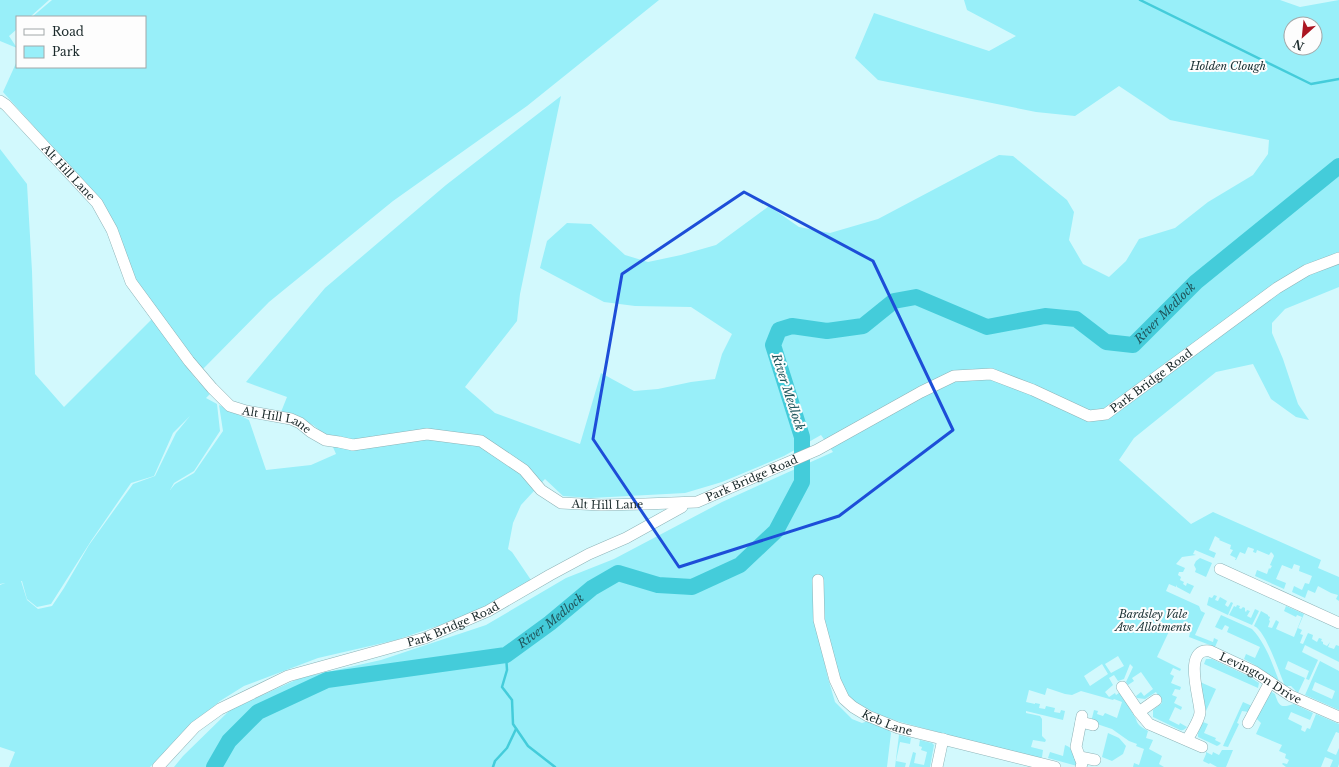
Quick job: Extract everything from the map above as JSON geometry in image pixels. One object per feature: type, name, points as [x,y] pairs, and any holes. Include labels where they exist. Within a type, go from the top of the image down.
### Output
[{"type":"street","name":"Alt Hill Lane","points":[[0,101],[6,105],[97,203],[112,230],[131,282],[189,361],[230,406],[246,411],[291,419],[300,423],[311,432],[325,440],[354,445],[427,434],[481,441],[524,470],[541,490],[561,503],[601,505],[682,503]]},
{"type":"street","name":"Park Bridge Road","points":[[158,767],[195,727],[220,709],[288,676],[425,638],[488,611],[589,554],[626,538],[682,508],[682,503],[697,502],[817,450],[921,392],[954,376],[990,374],[1033,390],[1090,416],[1106,414],[1276,288],[1307,270],[1339,258]]},
{"type":"street","points":[[1220,569],[1339,623]]},
{"type":"street","name":"Keb Lane","points":[[818,580],[819,620],[835,680],[844,699],[868,716],[898,728],[1055,767]]},
{"type":"street","name":"Levington Drive","points":[[1188,740],[1200,712],[1195,672],[1196,659],[1198,654],[1202,652],[1210,652],[1255,672],[1291,696],[1339,717]]},
{"type":"street","points":[[1248,724],[1270,682]]},
{"type":"street","points":[[1122,687],[1149,724],[1202,747]]},
{"type":"street","points":[[1139,712],[1156,700]]},
{"type":"street","points":[[1093,725],[1082,719],[1076,747],[1080,762],[1095,760]]},
{"type":"street","points":[[936,767],[943,740]]},
{"type":"highlighted area","points":[[744,192],[873,261],[953,430],[839,516],[679,567],[593,439],[622,274]]},
{"type":"green space","points":[[0,0],[49,0],[31,16],[16,16],[16,30],[9,36],[16,48],[0,41]]},
{"type":"green space","points":[[52,0],[659,0],[527,106],[393,201],[269,302],[201,371],[136,282],[98,198],[3,92],[16,63],[16,68],[146,68],[146,16],[33,16]]},
{"type":"green space","points":[[964,0],[1280,0],[1300,7],[1339,0],[1339,287],[1285,309],[1272,323],[1272,333],[1283,359],[1298,404],[1309,420],[1296,417],[1271,399],[1253,364],[1216,372],[1134,438],[1119,460],[1191,524],[1213,512],[1321,560],[1318,568],[1339,577],[1339,601],[1336,599],[1338,595],[1318,586],[1315,593],[1308,590],[1305,598],[1292,592],[1294,586],[1302,590],[1305,583],[1309,584],[1312,576],[1299,571],[1300,566],[1294,564],[1292,569],[1282,565],[1276,579],[1286,583],[1284,589],[1255,576],[1257,570],[1267,574],[1269,568],[1270,569],[1272,566],[1270,565],[1274,556],[1271,552],[1269,555],[1257,550],[1256,553],[1253,552],[1254,549],[1248,547],[1245,554],[1240,552],[1235,560],[1236,558],[1230,555],[1233,550],[1230,549],[1231,545],[1219,540],[1220,539],[1215,536],[1209,550],[1216,553],[1214,558],[1195,550],[1193,554],[1196,555],[1182,557],[1176,564],[1185,568],[1183,572],[1179,572],[1178,575],[1181,577],[1180,580],[1184,582],[1183,584],[1186,586],[1187,583],[1194,586],[1190,594],[1177,587],[1177,585],[1176,587],[1169,584],[1166,591],[1199,606],[1201,611],[1205,613],[1195,635],[1213,642],[1214,638],[1218,640],[1215,647],[1189,637],[1190,633],[1172,625],[1157,657],[1181,669],[1180,671],[1173,668],[1170,674],[1174,676],[1171,683],[1181,687],[1180,690],[1175,689],[1172,695],[1177,697],[1174,703],[1182,707],[1181,710],[1175,707],[1169,720],[1187,727],[1180,730],[1153,717],[1153,710],[1162,703],[1156,692],[1145,699],[1137,698],[1136,696],[1141,692],[1144,696],[1153,689],[1141,672],[1132,678],[1134,681],[1128,685],[1126,682],[1133,667],[1130,664],[1124,679],[1118,681],[1114,675],[1109,678],[1113,685],[1105,692],[1109,697],[1115,693],[1116,695],[1119,693],[1121,694],[1140,726],[1148,731],[1146,738],[1153,740],[1149,749],[1162,756],[1159,764],[1164,767],[1133,767],[1134,763],[1139,765],[1144,749],[1136,746],[1137,744],[1129,741],[1112,729],[1091,722],[1094,710],[1098,711],[1097,714],[1103,716],[1105,713],[1117,718],[1122,702],[1081,691],[1072,695],[1047,688],[1045,695],[1029,690],[1026,702],[1040,704],[1039,708],[1045,709],[1046,706],[1055,708],[1054,712],[1060,713],[1061,710],[1065,711],[1063,720],[1026,711],[1026,713],[1040,716],[1042,719],[1042,736],[1046,740],[1045,742],[1033,740],[1031,747],[1043,750],[1042,757],[1040,758],[974,742],[897,721],[871,712],[854,702],[844,693],[818,634],[835,702],[852,719],[862,723],[868,721],[887,727],[891,733],[887,767],[174,767],[183,756],[230,710],[300,678],[381,660],[486,625],[566,578],[614,559],[722,502],[833,452],[821,435],[784,456],[722,482],[685,493],[591,498],[563,496],[545,479],[521,505],[513,523],[508,549],[512,552],[531,580],[473,614],[396,640],[318,658],[244,686],[220,701],[150,767],[9,767],[15,752],[0,747],[0,585],[5,583],[0,584],[0,149],[27,184],[32,271],[35,374],[64,407],[152,319],[195,378],[210,394],[206,398],[217,404],[220,431],[194,471],[174,483],[170,490],[175,484],[194,473],[223,431],[219,405],[249,420],[266,470],[311,465],[336,454],[329,438],[313,425],[281,412],[287,397],[246,382],[325,288],[446,185],[561,96],[520,294],[517,321],[465,387],[495,413],[580,444],[601,373],[634,391],[658,389],[715,379],[722,354],[732,334],[691,307],[635,306],[604,302],[540,268],[547,241],[567,223],[591,224],[625,255],[648,262],[681,255],[716,245],[769,206],[799,227],[830,233],[878,219],[999,155],[1013,156],[1067,200],[1074,212],[1069,240],[1083,264],[1109,277],[1126,261],[1139,239],[1175,228],[1208,202],[1253,175],[1268,154],[1269,140],[1170,120],[1119,86],[1075,116],[1036,112],[878,80],[855,58],[874,13],[989,51],[1016,36],[967,10]],"holes":[[[190,416],[176,433],[155,476],[133,484],[89,545],[52,606],[38,609],[27,600],[21,581],[27,599],[37,607],[51,604],[91,541],[131,483],[154,476],[173,433]],[[1118,656],[1124,666],[1111,673],[1105,664]],[[1102,664],[1108,674],[1090,686],[1084,676]]]},
{"type":"green space","points":[[1200,558],[1212,563],[1206,577],[1195,572],[1196,569],[1194,565]]},
{"type":"green space","points":[[1214,595],[1217,596],[1215,600],[1218,601],[1220,597],[1227,601],[1225,605],[1228,607],[1231,602],[1233,603],[1228,615],[1207,605],[1209,597],[1212,598]]},
{"type":"green space","points":[[1237,605],[1240,606],[1239,608],[1241,609],[1243,607],[1245,608],[1246,612],[1247,610],[1250,611],[1247,616],[1251,618],[1255,609],[1259,611],[1252,625],[1229,615],[1234,606],[1236,607]]},
{"type":"green space","points":[[1286,606],[1304,614],[1298,628],[1302,630],[1300,634],[1303,635],[1300,643],[1303,644],[1308,633],[1313,635],[1312,639],[1317,642],[1319,638],[1322,639],[1321,641],[1323,644],[1327,646],[1330,642],[1328,647],[1334,649],[1336,645],[1339,646],[1339,662],[1305,645],[1302,652],[1318,660],[1309,680],[1306,679],[1309,671],[1288,661],[1285,669],[1305,678],[1298,693],[1291,686],[1285,686],[1268,643],[1259,629],[1254,626],[1261,611],[1270,617],[1268,627],[1272,628],[1276,620],[1279,622],[1276,629],[1294,637],[1302,617],[1297,615],[1296,617],[1284,611]]},
{"type":"green space","points":[[1221,615],[1252,629],[1265,647],[1279,681],[1244,659],[1246,654],[1255,658],[1260,647],[1227,632],[1229,627],[1225,625],[1222,630],[1215,627]]},
{"type":"green space","points":[[1206,659],[1212,659],[1248,676],[1259,683],[1258,688],[1204,664]]},
{"type":"green space","points":[[1320,661],[1339,671],[1339,710],[1305,695]],"holes":[[[1315,682],[1335,691],[1332,699],[1312,690]]]},
{"type":"green space","points":[[1200,682],[1216,689],[1206,711]]},
{"type":"green space","points":[[1270,691],[1275,694],[1279,704],[1286,706],[1294,704],[1313,713],[1310,720],[1291,712],[1288,719],[1302,726],[1301,730],[1305,732],[1307,728],[1310,729],[1316,714],[1339,724],[1339,733],[1336,732],[1327,751],[1336,755],[1339,748],[1338,767],[1330,767],[1333,760],[1325,757],[1321,767],[1286,767],[1282,764],[1287,764],[1289,760],[1285,758],[1286,754],[1279,751],[1282,745],[1256,734],[1261,723],[1256,718]]},
{"type":"green space","points":[[1243,702],[1252,706],[1249,712],[1242,711],[1237,723],[1239,724],[1228,747],[1223,746]]},
{"type":"green space","points":[[1203,722],[1208,724],[1204,733],[1216,738],[1215,740],[1221,743],[1219,745],[1217,746],[1198,737],[1198,733]]},
{"type":"green space","points":[[1108,733],[1119,738],[1126,746],[1123,754],[1112,761],[1102,757]]},
{"type":"green space","points":[[899,735],[911,738],[910,744],[900,742],[896,761],[906,763],[905,767],[895,767]]},
{"type":"green space","points":[[920,740],[932,743],[934,745],[930,767],[909,767],[913,752],[916,753],[914,763],[924,765],[927,752],[921,750],[922,747],[919,746]]},
{"type":"green space","points":[[1065,745],[1071,748],[1075,753],[1077,766],[1048,758],[1050,752],[1063,756]]},
{"type":"green space","points":[[1222,750],[1233,750],[1226,767],[1217,767],[1203,761],[1206,752],[1212,755],[1213,752],[1219,755]]},
{"type":"waterway","points":[[1140,0],[1311,84],[1339,79]]},
{"type":"waterway","name":"River Medlock","points":[[214,767],[229,741],[258,712],[327,680],[506,655],[550,623],[592,588],[618,573],[658,585],[692,587],[740,565],[776,531],[802,482],[802,437],[773,345],[779,330],[792,326],[827,331],[863,326],[894,301],[916,297],[987,327],[1045,316],[1076,319],[1106,342],[1133,345],[1196,282],[1339,166]]},
{"type":"waterway","points":[[506,655],[507,670],[502,687],[512,700],[513,724],[528,746],[555,767]]},
{"type":"waterway","points":[[493,767],[495,761],[507,748],[516,729]]},
{"type":"park label","name":"Holden Clough","points":[[1228,66]]},
{"type":"park label","name":"Bardsley Vale Ave Allotments","points":[[1153,620]]}]
